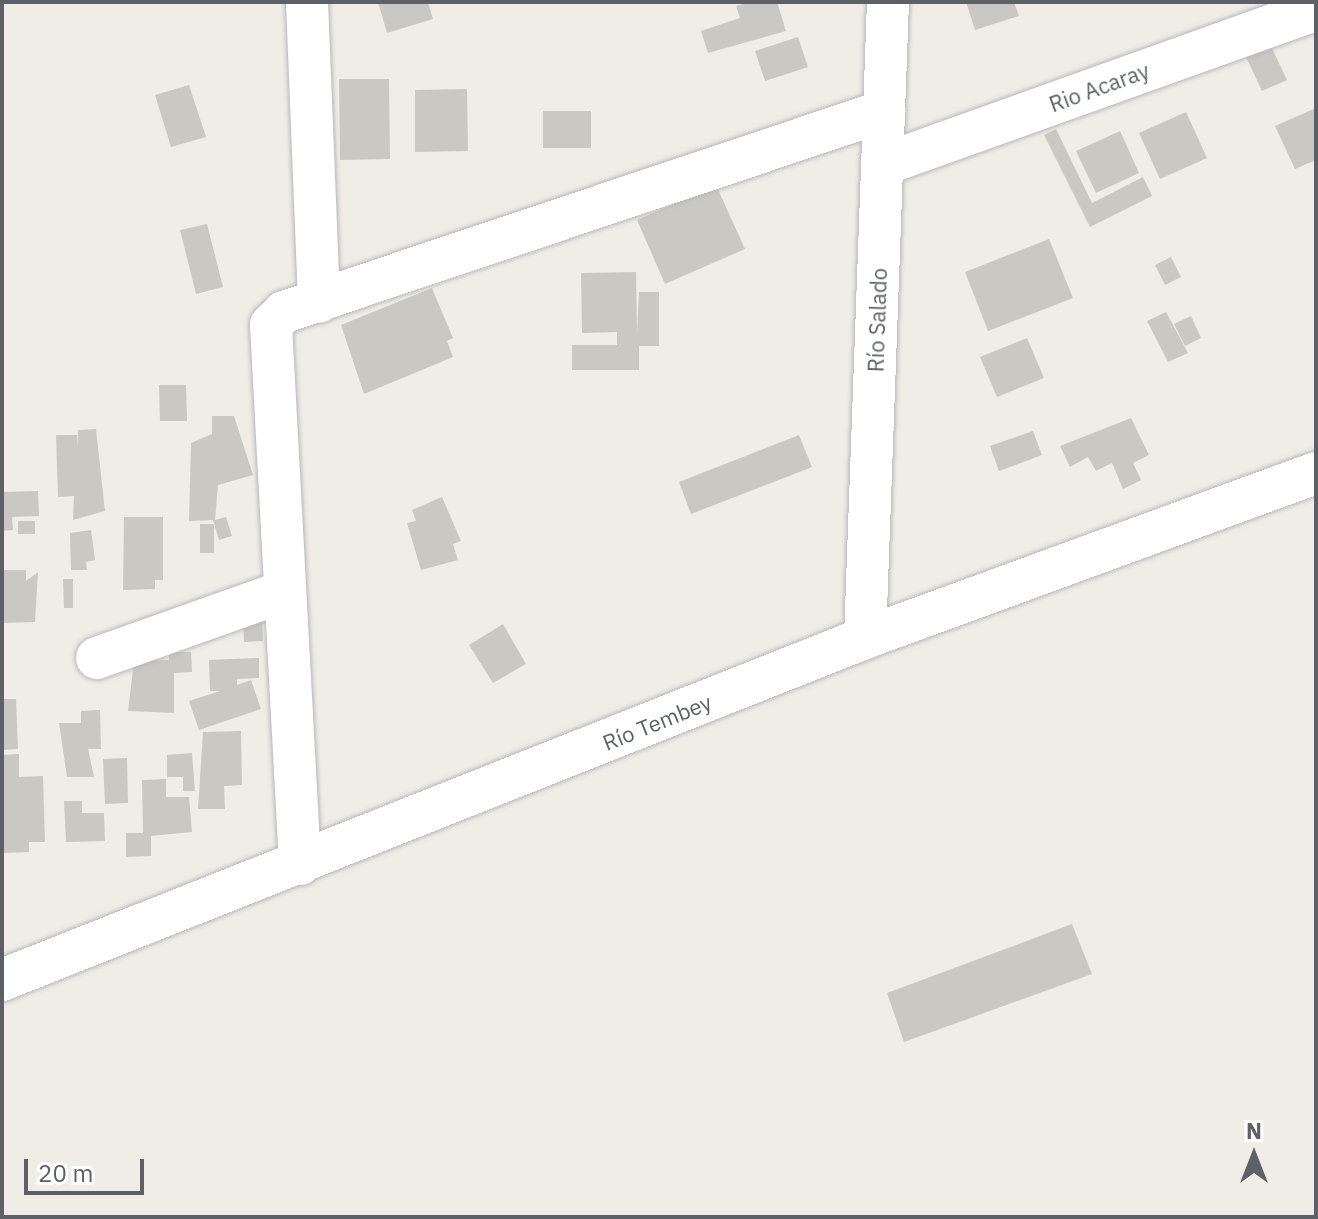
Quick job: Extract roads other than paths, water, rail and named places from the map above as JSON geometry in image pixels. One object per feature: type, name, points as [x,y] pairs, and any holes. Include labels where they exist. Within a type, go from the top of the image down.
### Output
[{"type":"street","points":[[307,2],[319,302]]},
{"type":"street","name":"Río Salado","points":[[865,638],[888,2]]},
{"type":"street","name":"Rio Acaray","points":[[882,165],[1316,10]]},
{"type":"street","points":[[300,864],[282,592],[271,325],[284,312],[884,111]]},
{"type":"street","name":"Río Tembey","points":[[2,980],[865,638],[1316,473]]},
{"type":"street","points":[[97,658],[282,592]]}]
